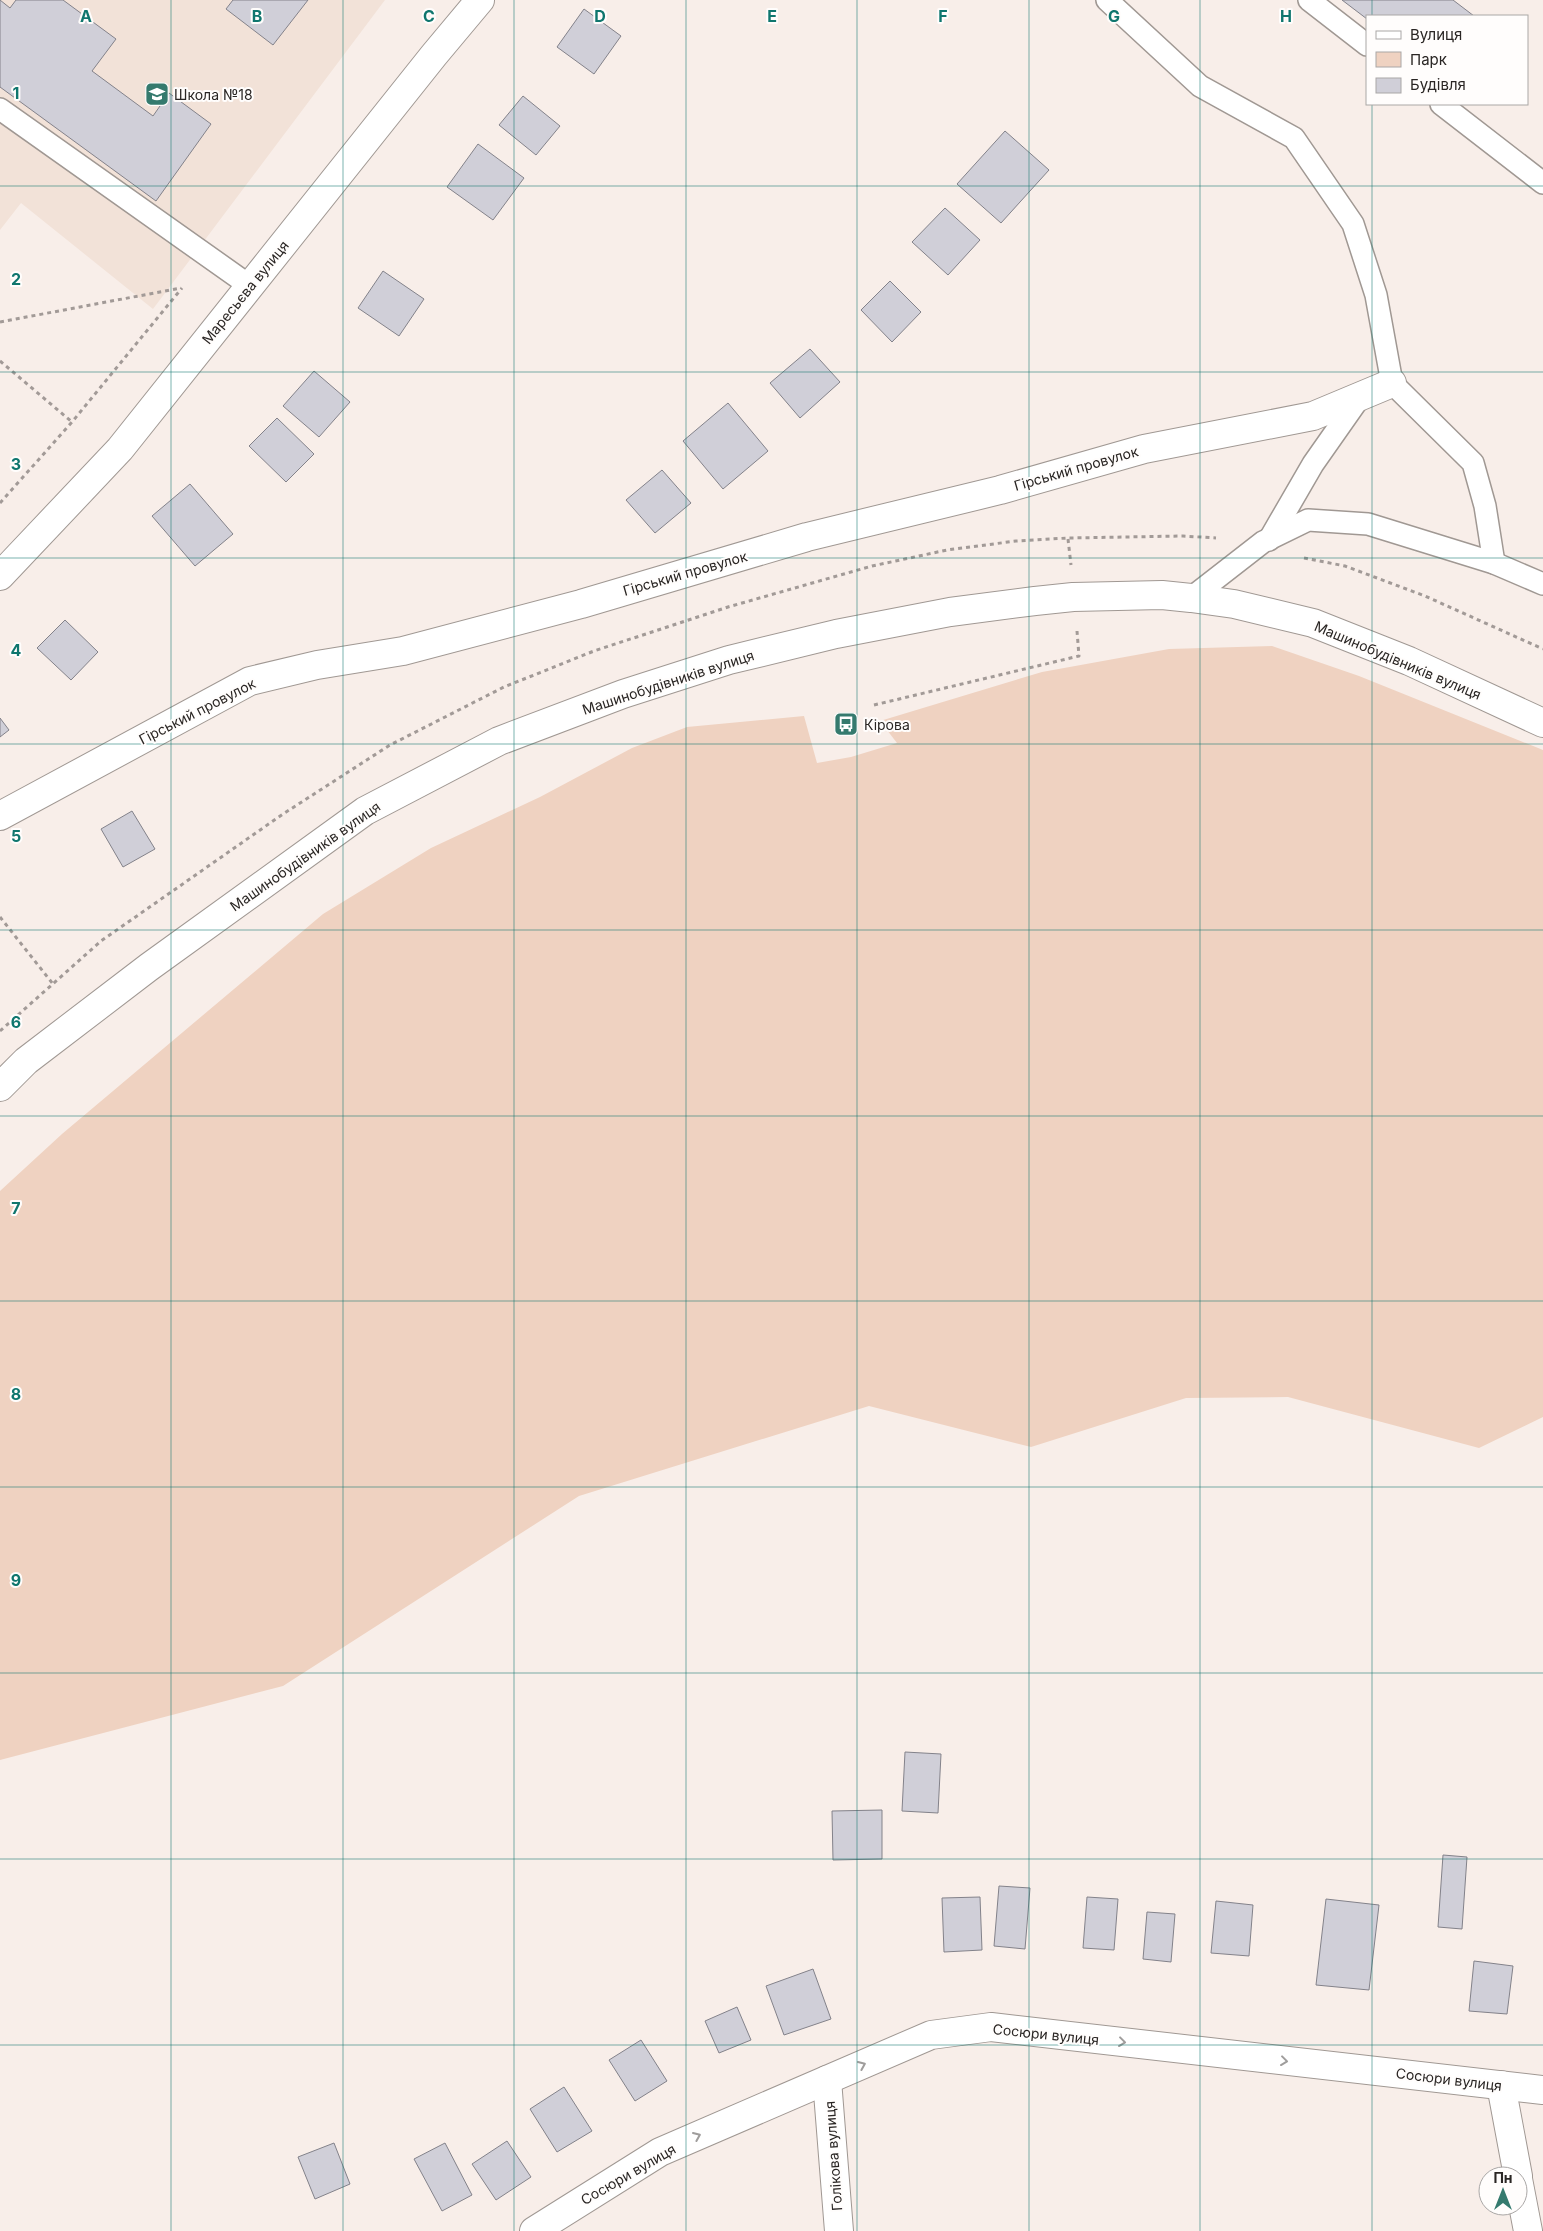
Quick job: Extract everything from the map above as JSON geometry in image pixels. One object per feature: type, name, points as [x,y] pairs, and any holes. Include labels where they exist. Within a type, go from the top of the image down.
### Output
[{"type":"street","name":"Маресьєва вулиця","points":[[0,576],[120,450],[480,0]]},
{"type":"street","name":"Гірський провулок","points":[[0,816],[250,680],[316,665],[403,651],[582,604],[807,537],[1000,490],[1144,449],[1313,416],[1392,383]]},
{"type":"street","name":"Машинобудівників вулиця","points":[[0,1087],[26,1062],[149,968],[365,811],[500,741],[623,694],[729,660],[836,634],[950,612],[1073,597],[1162,595],[1191,598],[1234,604],[1313,623],[1410,662],[1543,723]]},
{"type":"street","name":"Сосюри вулиця","points":[[534,2231],[660,2152],[931,2035],[991,2027],[1543,2090]]},
{"type":"street","name":"Голікова вулиця","points":[[827,2080],[839,2231]]},
{"type":"street","points":[[1501,2086],[1516,2166]]},
{"type":"street","points":[[1525,2216],[1528,2231]]},
{"type":"lane","points":[[1108,0],[1200,86],[1294,138],[1353,224],[1376,295],[1392,383],[1473,463],[1485,506],[1494,563]]},
{"type":"lane","points":[[1309,0],[1366,44]]},
{"type":"lane","points":[[1443,105],[1543,183]]},
{"type":"lane","points":[[0,110],[250,286]]},
{"type":"lane","points":[[1266,541],[1313,464],[1360,397]]},
{"type":"lane","points":[[1191,598],[1266,541],[1308,520],[1368,524],[1494,563],[1543,584]]},
{"type":"path","points":[[0,322],[182,288],[72,422],[0,503]]},
{"type":"path","points":[[0,361],[72,422]]},
{"type":"path","points":[[1183,536],[1266,541],[1306,559],[1345,566],[1425,596],[1543,649]]},
{"type":"path","points":[[874,705],[1079,656],[1068,538]]},
{"type":"path","points":[[0,917],[53,984]]},
{"type":"shaded area","name":"Школа №18","points":[[0,0],[385,0],[153,309],[21,203],[0,230]]},
{"type":"green space","points":[[1272,646],[1359,676],[1543,750],[1543,1417],[1479,1448],[1288,1397],[1186,1398],[1031,1447],[869,1406],[579,1496],[283,1686],[0,1760],[0,1191],[62,1134],[323,914],[431,848],[540,797],[632,748],[687,727],[804,716],[817,763],[851,757],[897,743],[880,721],[1042,672],[1169,649]]},
{"type":"building","points":[[0,0],[10,8],[16,0],[63,0],[116,39],[92,71],[153,116],[169,93],[211,124],[156,201],[0,87]]},
{"type":"building","points":[[233,0],[308,0],[273,45],[226,9]]},
{"type":"building","points":[[1342,0],[1453,0],[1473,15],[1366,15],[1366,18]]},
{"type":"building","points":[[584,9],[621,36],[594,74],[557,47]]},
{"type":"building","points":[[523,96],[560,126],[536,155],[499,125]]},
{"type":"building","points":[[1005,131],[1049,170],[1001,223],[957,184]]},
{"type":"building","points":[[478,144],[524,178],[493,220],[447,187]]},
{"type":"building","points":[[945,208],[980,240],[948,275],[912,242]]},
{"type":"building","points":[[383,271],[424,299],[399,336],[358,308]]},
{"type":"building","points":[[890,281],[921,312],[892,342],[861,310]]},
{"type":"building","points":[[810,349],[840,382],[800,418],[770,383]]},
{"type":"building","points":[[314,371],[350,402],[319,437],[283,406]]},
{"type":"building","points":[[728,403],[768,451],[723,489],[683,441]]},
{"type":"building","points":[[277,418],[314,454],[286,482],[249,446]]},
{"type":"building","points":[[662,470],[691,503],[655,533],[626,500]]},
{"type":"building","points":[[190,484],[233,534],[195,566],[152,516]]},
{"type":"building","points":[[65,620],[98,652],[71,680],[37,648]]},
{"type":"building","points":[[0,718],[9,730],[0,737]]},
{"type":"building","points":[[132,811],[155,849],[123,867],[101,829]]},
{"type":"building","points":[[905,1752],[941,1754],[938,1813],[902,1811]]},
{"type":"building","points":[[882,1810],[882,1859],[833,1860],[832,1811]]},
{"type":"building","points":[[1443,1855],[1467,1857],[1462,1929],[1438,1927]]},
{"type":"building","points":[[999,1886],[1030,1888],[1025,1949],[994,1946]]},
{"type":"building","points":[[980,1897],[982,1950],[944,1952],[942,1898]]},
{"type":"building","points":[[1087,1897],[1118,1899],[1114,1950],[1083,1948]]},
{"type":"building","points":[[1326,1899],[1379,1905],[1369,1990],[1316,1985]]},
{"type":"building","points":[[1216,1901],[1253,1905],[1249,1956],[1211,1953]]},
{"type":"building","points":[[1147,1912],[1175,1914],[1171,1962],[1143,1959]]},
{"type":"building","points":[[1474,1961],[1513,1966],[1507,2014],[1469,2011]]},
{"type":"building","points":[[813,1969],[831,2019],[784,2035],[766,1986]]},
{"type":"building","points":[[737,2007],[751,2040],[719,2053],[705,2021]]},
{"type":"building","points":[[641,2040],[667,2081],[635,2101],[609,2060]]},
{"type":"building","points":[[564,2087],[592,2131],[557,2152],[530,2109]]},
{"type":"building","points":[[507,2141],[531,2177],[496,2200],[472,2164]]},
{"type":"building","points":[[334,2143],[350,2184],[315,2199],[298,2157]]},
{"type":"building","points":[[445,2143],[472,2195],[442,2211],[414,2159]]},
{"type":"place","name":"Школа №18","points":[[157,94]]},
{"type":"place","name":"Кірова","points":[[846,724]]}]
